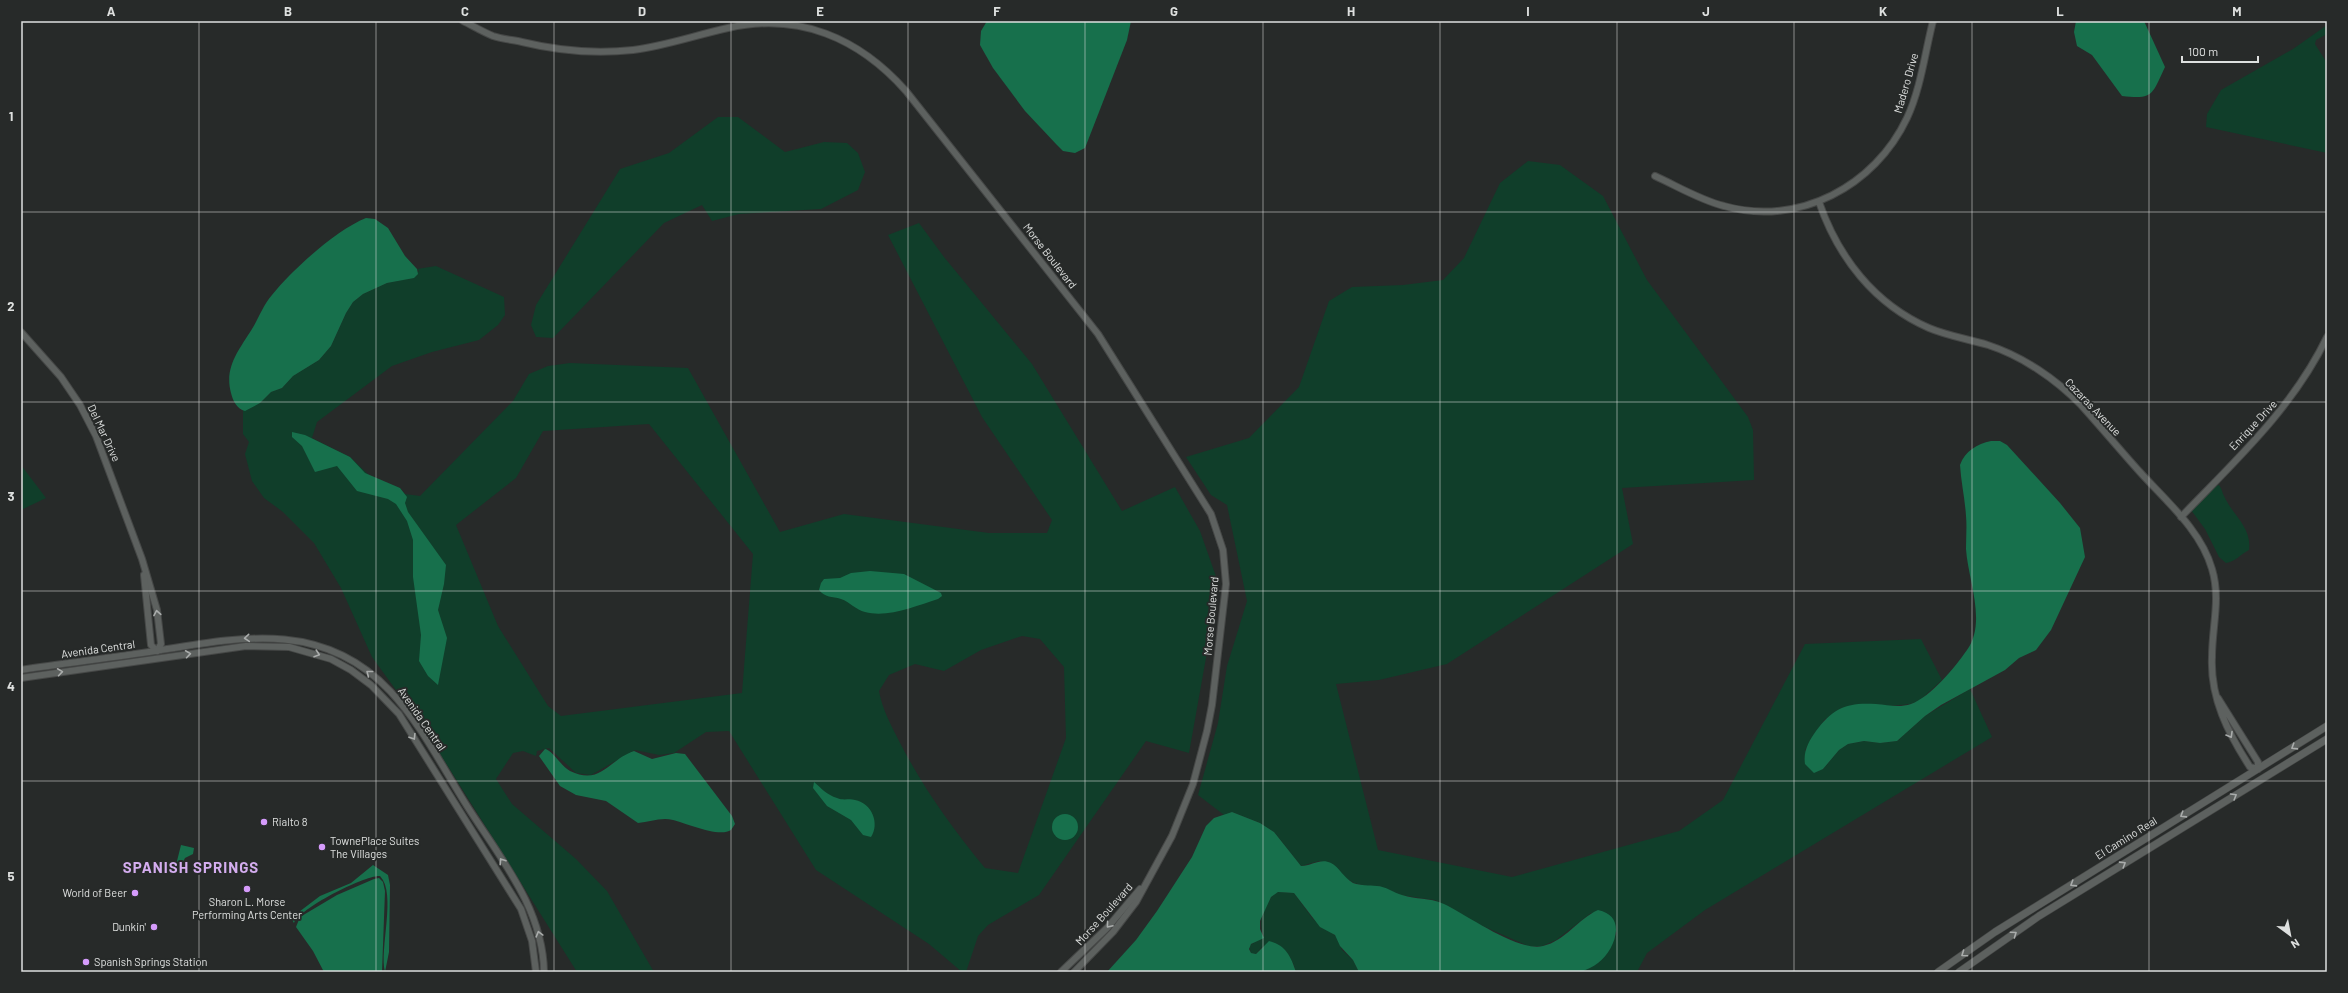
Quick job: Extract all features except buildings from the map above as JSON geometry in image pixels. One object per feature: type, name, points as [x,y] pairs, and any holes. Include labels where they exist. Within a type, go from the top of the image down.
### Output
[{"type":"main road","name":"El Camino Real","points":[[1938,972],[2001,928],[2327,726]]},
{"type":"main road","name":"El Camino Real","points":[[1959,972],[2039,916],[2327,739]]},
{"type":"main road","points":[[2258,769],[2264,778]]},
{"type":"street","name":"Morse Boulevard","points":[[463,21],[493,36],[553,49],[604,52],[656,46],[752,24],[787,24],[821,31],[869,56],[892,75],[1098,334],[1211,514],[1224,557],[1225,591],[1207,731],[1183,811],[1157,865],[1144,885],[1107,928],[1061,972]]},
{"type":"street","name":"Madero Drive","points":[[1655,176],[1712,203],[1741,210],[1781,210],[1819,202],[1846,188],[1881,159],[1897,138],[1912,104],[1933,21]]},
{"type":"street","name":"Cazaras Avenue","points":[[1819,202],[1840,250],[1850,265],[1879,297],[1912,320],[1944,334],[1989,346],[2030,365],[2055,382],[2079,403],[2181,517],[2204,548],[2209,559],[2216,585],[2218,610],[2212,667],[2218,698],[2228,732],[2250,767],[2258,769],[2258,762],[2218,698]]},
{"type":"street","name":"Del Mar Drive","points":[[21,332],[61,377],[90,423],[104,453],[142,559],[157,610],[161,644],[157,651],[151,645],[142,559]]},
{"type":"street","name":"Enrique Drive","points":[[2181,517],[2284,407],[2309,371],[2327,337]]},
{"type":"street","name":"Avenida Central","points":[[21,670],[157,651],[216,641],[272,637],[302,641],[340,654],[381,682],[397,699],[462,798],[528,902],[539,935],[544,972]]},
{"type":"street","name":"Avenida Central","points":[[21,678],[260,645],[301,650],[340,664],[370,685],[390,704],[455,803],[521,909],[532,941],[536,972]]},
{"type":"street","points":[[157,651],[158,658]]},
{"type":"street","points":[[455,803],[462,798]]},
{"type":"street","name":"Morse Boulevard","points":[[1074,972],[1124,919],[1136,902],[1144,885]]},
{"type":"street","points":[[1079,956],[1084,962]]},
{"type":"shaded area","points":[[987,21],[1131,21],[1127,40],[1085,148],[1075,153],[1063,151],[1025,111],[993,68],[980,45],[981,31]]},
{"type":"shaded area","points":[[2076,21],[2144,21],[2165,67],[2151,93],[2140,97],[2122,96],[2092,55],[2077,46],[2074,32]]},
{"type":"shaded area","points":[[2327,25],[2327,34],[2316,40],[2315,44],[2327,63],[2327,153],[2206,127],[2207,114],[2221,90],[2293,49]]},
{"type":"shaded area","points":[[718,117],[738,117],[785,152],[824,142],[847,143],[858,153],[865,172],[858,190],[821,209],[739,214],[712,221],[702,205],[664,223],[553,338],[536,337],[531,325],[536,305],[620,169],[669,153]]},
{"type":"shaded area","points":[[1528,161],[1560,165],[1603,196],[1647,280],[1748,417],[1753,430],[1754,480],[1622,488],[1633,544],[1447,664],[1379,680],[1336,684],[1378,850],[1512,877],[1679,831],[1723,800],[1805,644],[1921,639],[1942,680],[1919,701],[1910,704],[1889,706],[1875,704],[1825,719],[1805,750],[1823,769],[1839,750],[1848,744],[1864,741],[1880,743],[1897,741],[1925,716],[1970,689],[1992,737],[1705,910],[1647,953],[1637,972],[1581,972],[1593,965],[1603,956],[1611,946],[1617,933],[1591,913],[1556,940],[1542,946],[1528,946],[1476,923],[1435,900],[1400,895],[1379,886],[1370,887],[1354,883],[1347,879],[1332,864],[1319,861],[1301,866],[1274,832],[1260,823],[1232,812],[1224,815],[1198,795],[1218,723],[1227,666],[1247,601],[1227,505],[1211,495],[1186,457],[1249,438],[1299,387],[1329,301],[1352,287],[1403,285],[1443,280],[1464,258],[1500,183]]},
{"type":"shaded area","points":[[366,218],[375,219],[388,228],[405,256],[417,269],[418,274],[414,278],[387,283],[363,294],[353,302],[346,313],[331,346],[319,360],[293,376],[282,388],[271,392],[260,403],[245,411],[238,407],[234,402],[229,384],[231,367],[234,359],[266,303],[291,274],[315,252],[341,232]]},
{"type":"shaded area","points":[[919,223],[944,257],[1032,364],[1122,511],[1175,487],[1200,531],[1219,585],[1189,753],[1146,741],[1039,895],[988,925],[978,936],[966,972],[962,972],[929,944],[816,870],[729,731],[706,732],[674,753],[659,755],[635,750],[591,775],[576,773],[549,748],[537,751],[536,756],[523,751],[513,753],[496,779],[512,804],[576,859],[607,891],[654,972],[577,972],[425,730],[372,657],[341,588],[314,543],[283,512],[264,498],[252,481],[245,454],[249,442],[243,434],[243,410],[260,403],[271,392],[282,388],[293,376],[319,360],[331,346],[346,313],[353,302],[363,294],[387,283],[407,279],[419,271],[417,269],[436,266],[504,297],[505,315],[498,325],[479,340],[432,352],[392,366],[317,422],[312,438],[350,457],[371,477],[400,488],[405,494],[420,496],[513,401],[529,374],[548,366],[570,363],[688,368],[780,532],[844,514],[989,533],[1047,533],[1052,520],[982,417],[888,235]],"holes":[[[649,424],[753,554],[742,693],[561,716],[548,706],[498,626],[456,525],[516,478],[543,431]],[[1022,636],[1040,639],[1064,667],[1066,738],[1018,873],[985,868],[960,837],[927,790],[907,756],[887,715],[879,691],[889,675],[915,664],[944,671],[981,650]]]},
{"type":"shaded area","points":[[292,432],[305,435],[350,457],[365,473],[400,488],[407,497],[405,503],[408,512],[446,565],[444,584],[438,610],[447,638],[438,685],[428,676],[419,661],[421,635],[413,577],[413,540],[407,521],[396,504],[388,499],[357,491],[337,466],[315,472],[302,446],[292,437]]},
{"type":"shaded area","points":[[1991,441],[2000,441],[2007,445],[2060,503],[2080,528],[2085,557],[2051,630],[2036,650],[2019,658],[2005,670],[1941,705],[1925,716],[1897,741],[1880,743],[1864,741],[1848,744],[1839,750],[1823,769],[1814,773],[1805,764],[1806,750],[1813,735],[1828,717],[1842,708],[1857,704],[1902,706],[1919,700],[1942,681],[1956,665],[1973,639],[1976,627],[1976,614],[1967,561],[1966,516],[1960,465],[1968,452],[1981,444]]},
{"type":"shaded area","points":[[21,465],[46,498],[21,510]]},
{"type":"shaded area","points":[[2219,485],[2228,503],[2245,528],[2249,542],[2249,550],[2235,560],[2226,563],[2219,557],[2205,529],[2191,510],[2213,487]]},
{"type":"shaded area","points":[[870,571],[904,574],[941,593],[942,596],[938,599],[911,608],[892,612],[874,613],[862,611],[844,600],[826,596],[819,590],[824,579],[840,578],[851,573]]},
{"type":"shaded area","points":[[545,749],[551,752],[563,766],[570,771],[581,775],[597,774],[625,755],[634,751],[652,759],[676,753],[685,754],[732,816],[735,824],[731,830],[719,832],[702,829],[669,819],[638,823],[606,801],[576,795],[560,786],[539,756]]},
{"type":"shaded area","points":[[814,782],[833,797],[851,799],[866,805],[873,815],[875,826],[871,837],[863,835],[851,820],[827,806],[813,788]]},
{"type":"shaded area","points":[[1232,812],[1260,823],[1274,832],[1301,866],[1323,861],[1331,863],[1353,883],[1380,886],[1407,897],[1428,899],[1444,904],[1520,944],[1543,946],[1558,940],[1598,910],[1607,913],[1613,919],[1616,926],[1616,934],[1604,957],[1592,967],[1581,972],[1359,972],[1353,960],[1340,946],[1335,935],[1320,927],[1294,893],[1278,892],[1271,897],[1260,921],[1260,929],[1264,938],[1251,944],[1249,949],[1251,953],[1256,954],[1269,941],[1280,945],[1287,952],[1296,972],[1107,972],[1136,940],[1157,911],[1192,857],[1206,826],[1214,818]]},
{"type":"shaded area","points":[[1065,814],[1074,818],[1078,827],[1074,836],[1065,840],[1056,836],[1052,827],[1056,818]]},
{"type":"shaded area","points":[[181,845],[194,848],[193,854],[185,858],[181,866],[176,865]]},
{"type":"shaded area","points":[[373,865],[388,875],[390,885],[389,952],[385,972],[384,950],[387,895],[385,884],[380,876],[361,881],[333,894],[307,910],[298,917],[294,923],[291,918],[320,896],[351,883]]},
{"type":"shaded area","points":[[379,878],[383,882],[385,891],[382,972],[324,972],[313,951],[296,927],[300,917],[337,895]]},
{"type":"shaded area","points":[[1278,892],[1294,893],[1313,919],[1337,937],[1342,950],[1353,960],[1359,972],[1296,972],[1293,963],[1268,944],[1261,948],[1256,954],[1251,953],[1249,946],[1264,936],[1261,925],[1263,912],[1269,900]]},
{"type":"place","name":"Rialto 8","points":[[264,822]]},
{"type":"place","name":"TownePlace Suites The Villages","points":[[322,847]]},
{"type":"place","name":"Sharon L. Morse Performing Arts Center","points":[[247,889]]},
{"type":"place","name":"World of Beer","points":[[135,893]]},
{"type":"place","name":"Dunkin'","points":[[154,927]]},
{"type":"place","name":"Spanish Springs Station","points":[[86,962]]},
{"type":"district","name":"SPANISH SPRINGS","points":[[191,868]]}]
